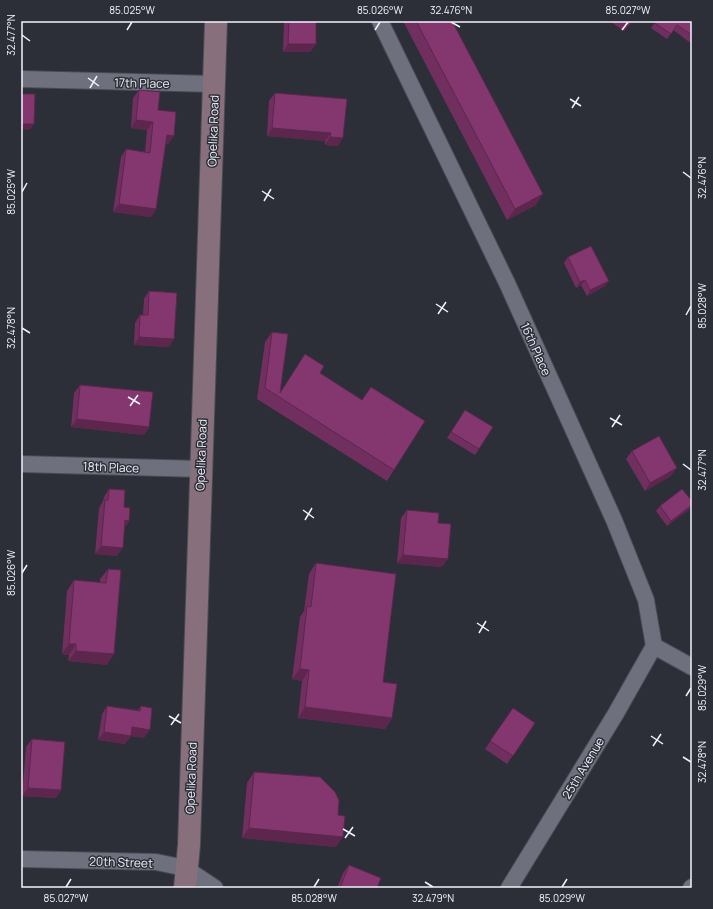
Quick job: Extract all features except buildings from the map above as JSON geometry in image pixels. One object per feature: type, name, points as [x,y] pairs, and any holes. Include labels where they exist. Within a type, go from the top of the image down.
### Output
[{"type":"main road","name":"Opelika Road","points":[[185,878],[188,845],[216,21]]},
{"type":"street","name":"16th Place","points":[[380,21],[507,283],[614,520],[646,600],[654,646]]},
{"type":"street","name":"17th Place","points":[[21,79],[214,84]]},
{"type":"street","name":"18th Place","points":[[21,464],[200,469]]},
{"type":"street","points":[[654,646],[692,667]]},
{"type":"street","name":"25th Avenue","points":[[509,888],[615,715],[654,646]]},
{"type":"street","name":"20th Street","points":[[21,859],[156,862],[185,878],[215,888]]}]
